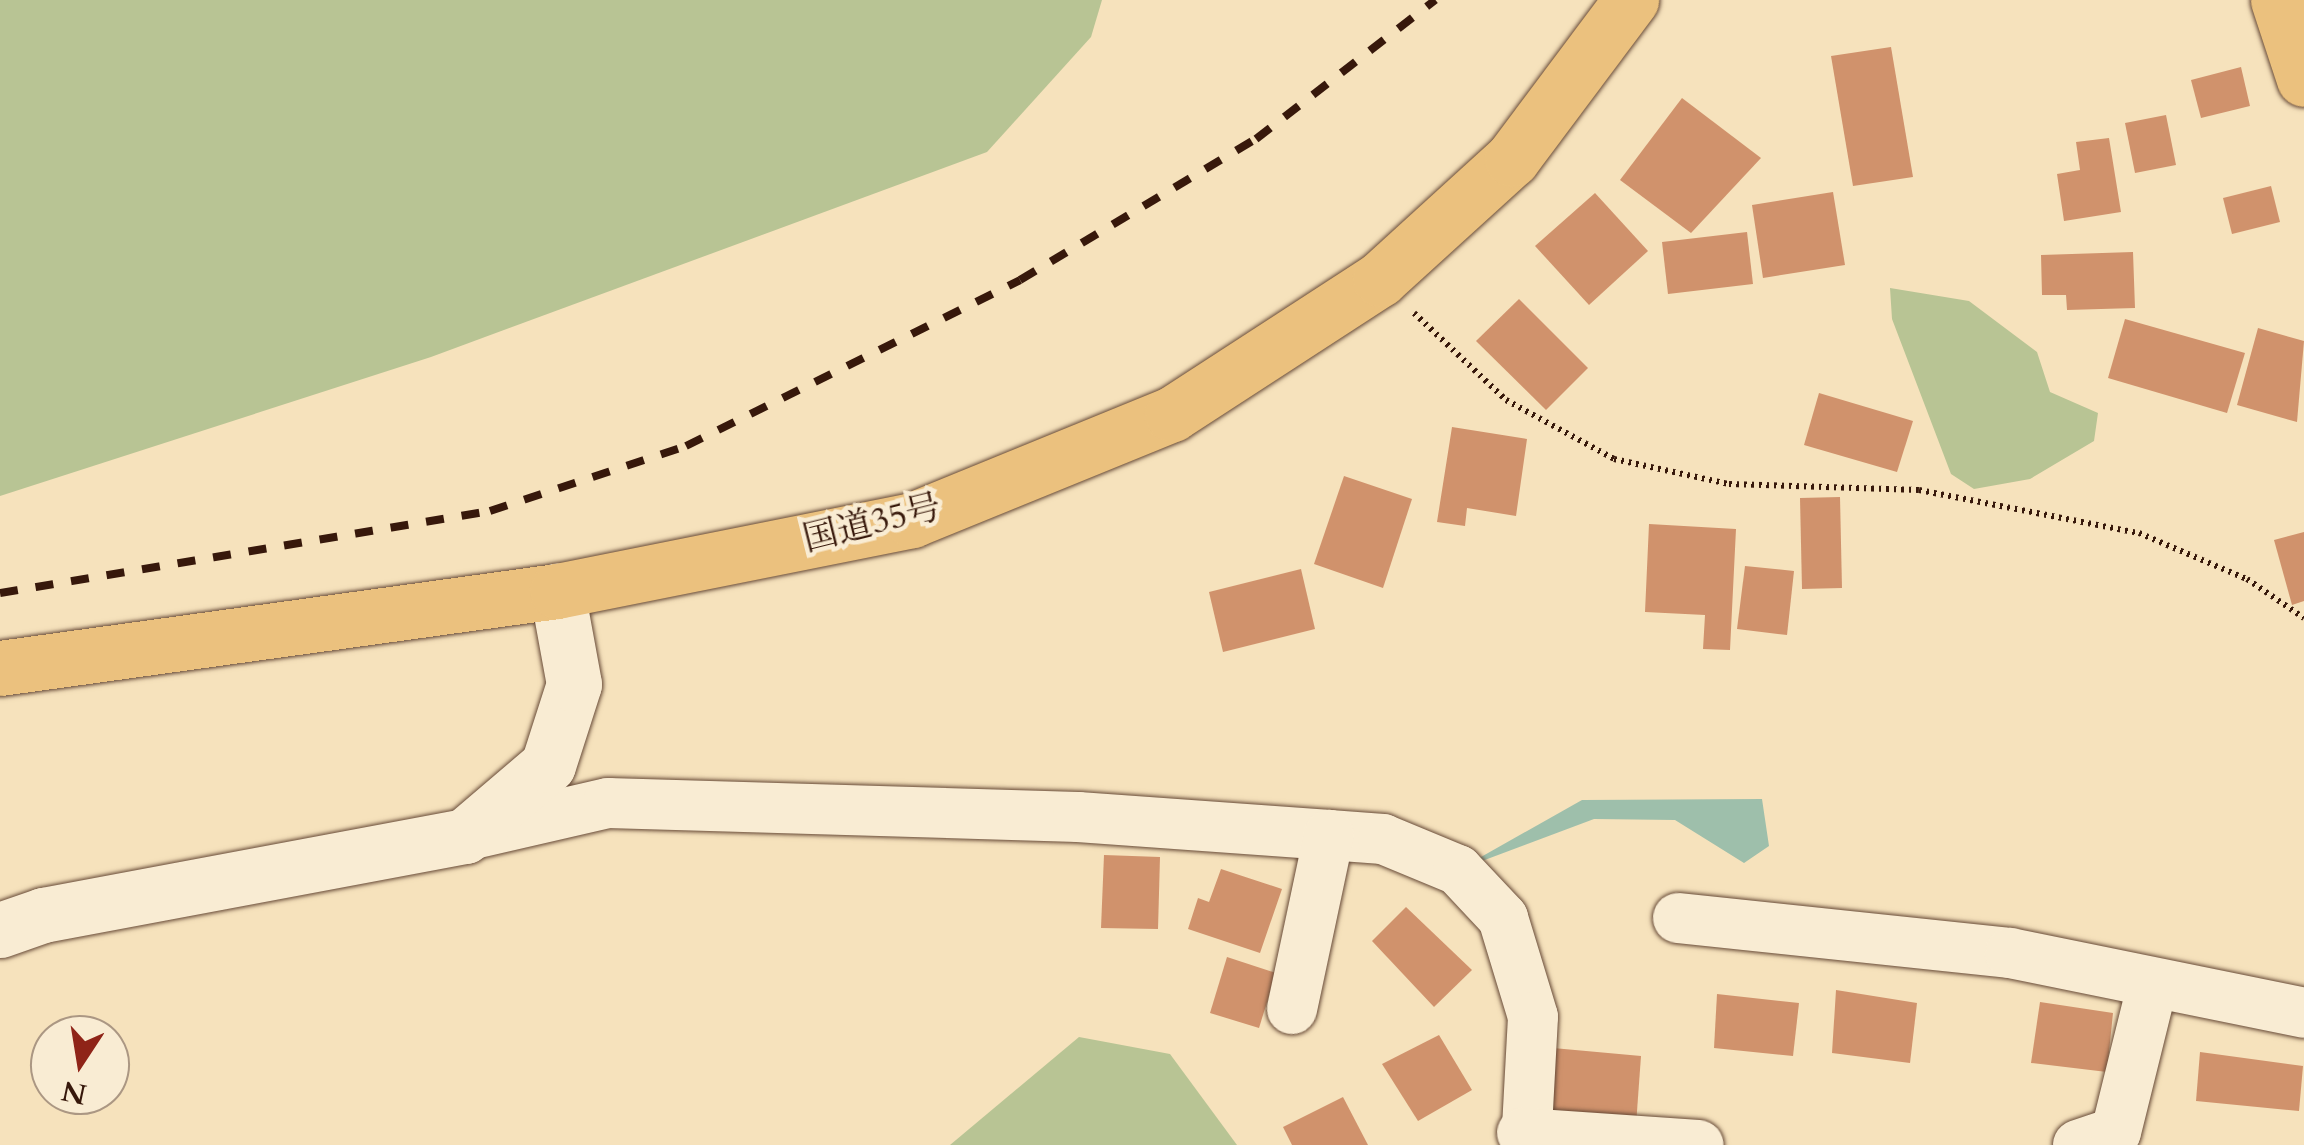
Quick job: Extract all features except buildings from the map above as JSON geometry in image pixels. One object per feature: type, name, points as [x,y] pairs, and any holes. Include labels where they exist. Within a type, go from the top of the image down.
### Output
[{"type":"highway","name":"国道35号","points":[[0,668],[556,591],[912,520],[1172,414],[1380,280],[1512,159],[1632,0]]},
{"type":"highway","points":[[2278,0],[2304,78]]},
{"type":"street","points":[[465,836],[548,764],[574,684],[556,591]]},
{"type":"street","points":[[0,930],[63,911],[465,836],[608,803],[1078,817],[1383,839],[1444,864],[1503,918],[1533,1016],[1524,1139],[1699,1145]]},
{"type":"street","points":[[1292,1009],[1329,835]]},
{"type":"street","points":[[1678,918],[2010,953],[2152,986],[2304,1013]]},
{"type":"street","points":[[2078,1145],[2116,1132],[2152,986]]},
{"type":"path","points":[[1380,280],[1506,400],[1614,459],[1729,484],[1919,490],[2139,533],[2246,579],[2304,618]]},
{"type":"shaded area","points":[[0,0],[1102,0],[1091,37],[987,152],[431,357],[0,496]]},
{"type":"shaded area","points":[[1890,288],[1969,301],[2037,352],[2050,392],[2098,413],[2094,441],[2030,479],[1974,489],[1951,474],[1892,319]]},
{"type":"shaded area","points":[[1762,799],[1769,846],[1744,863],[1675,820],[1594,819],[1458,870],[1582,800]]},
{"type":"shaded area","points":[[1079,1037],[1170,1054],[1237,1145],[950,1145]]},
{"type":"railway","points":[[0,593],[490,511],[686,446],[1020,280],[1256,139],[1435,0]]}]
